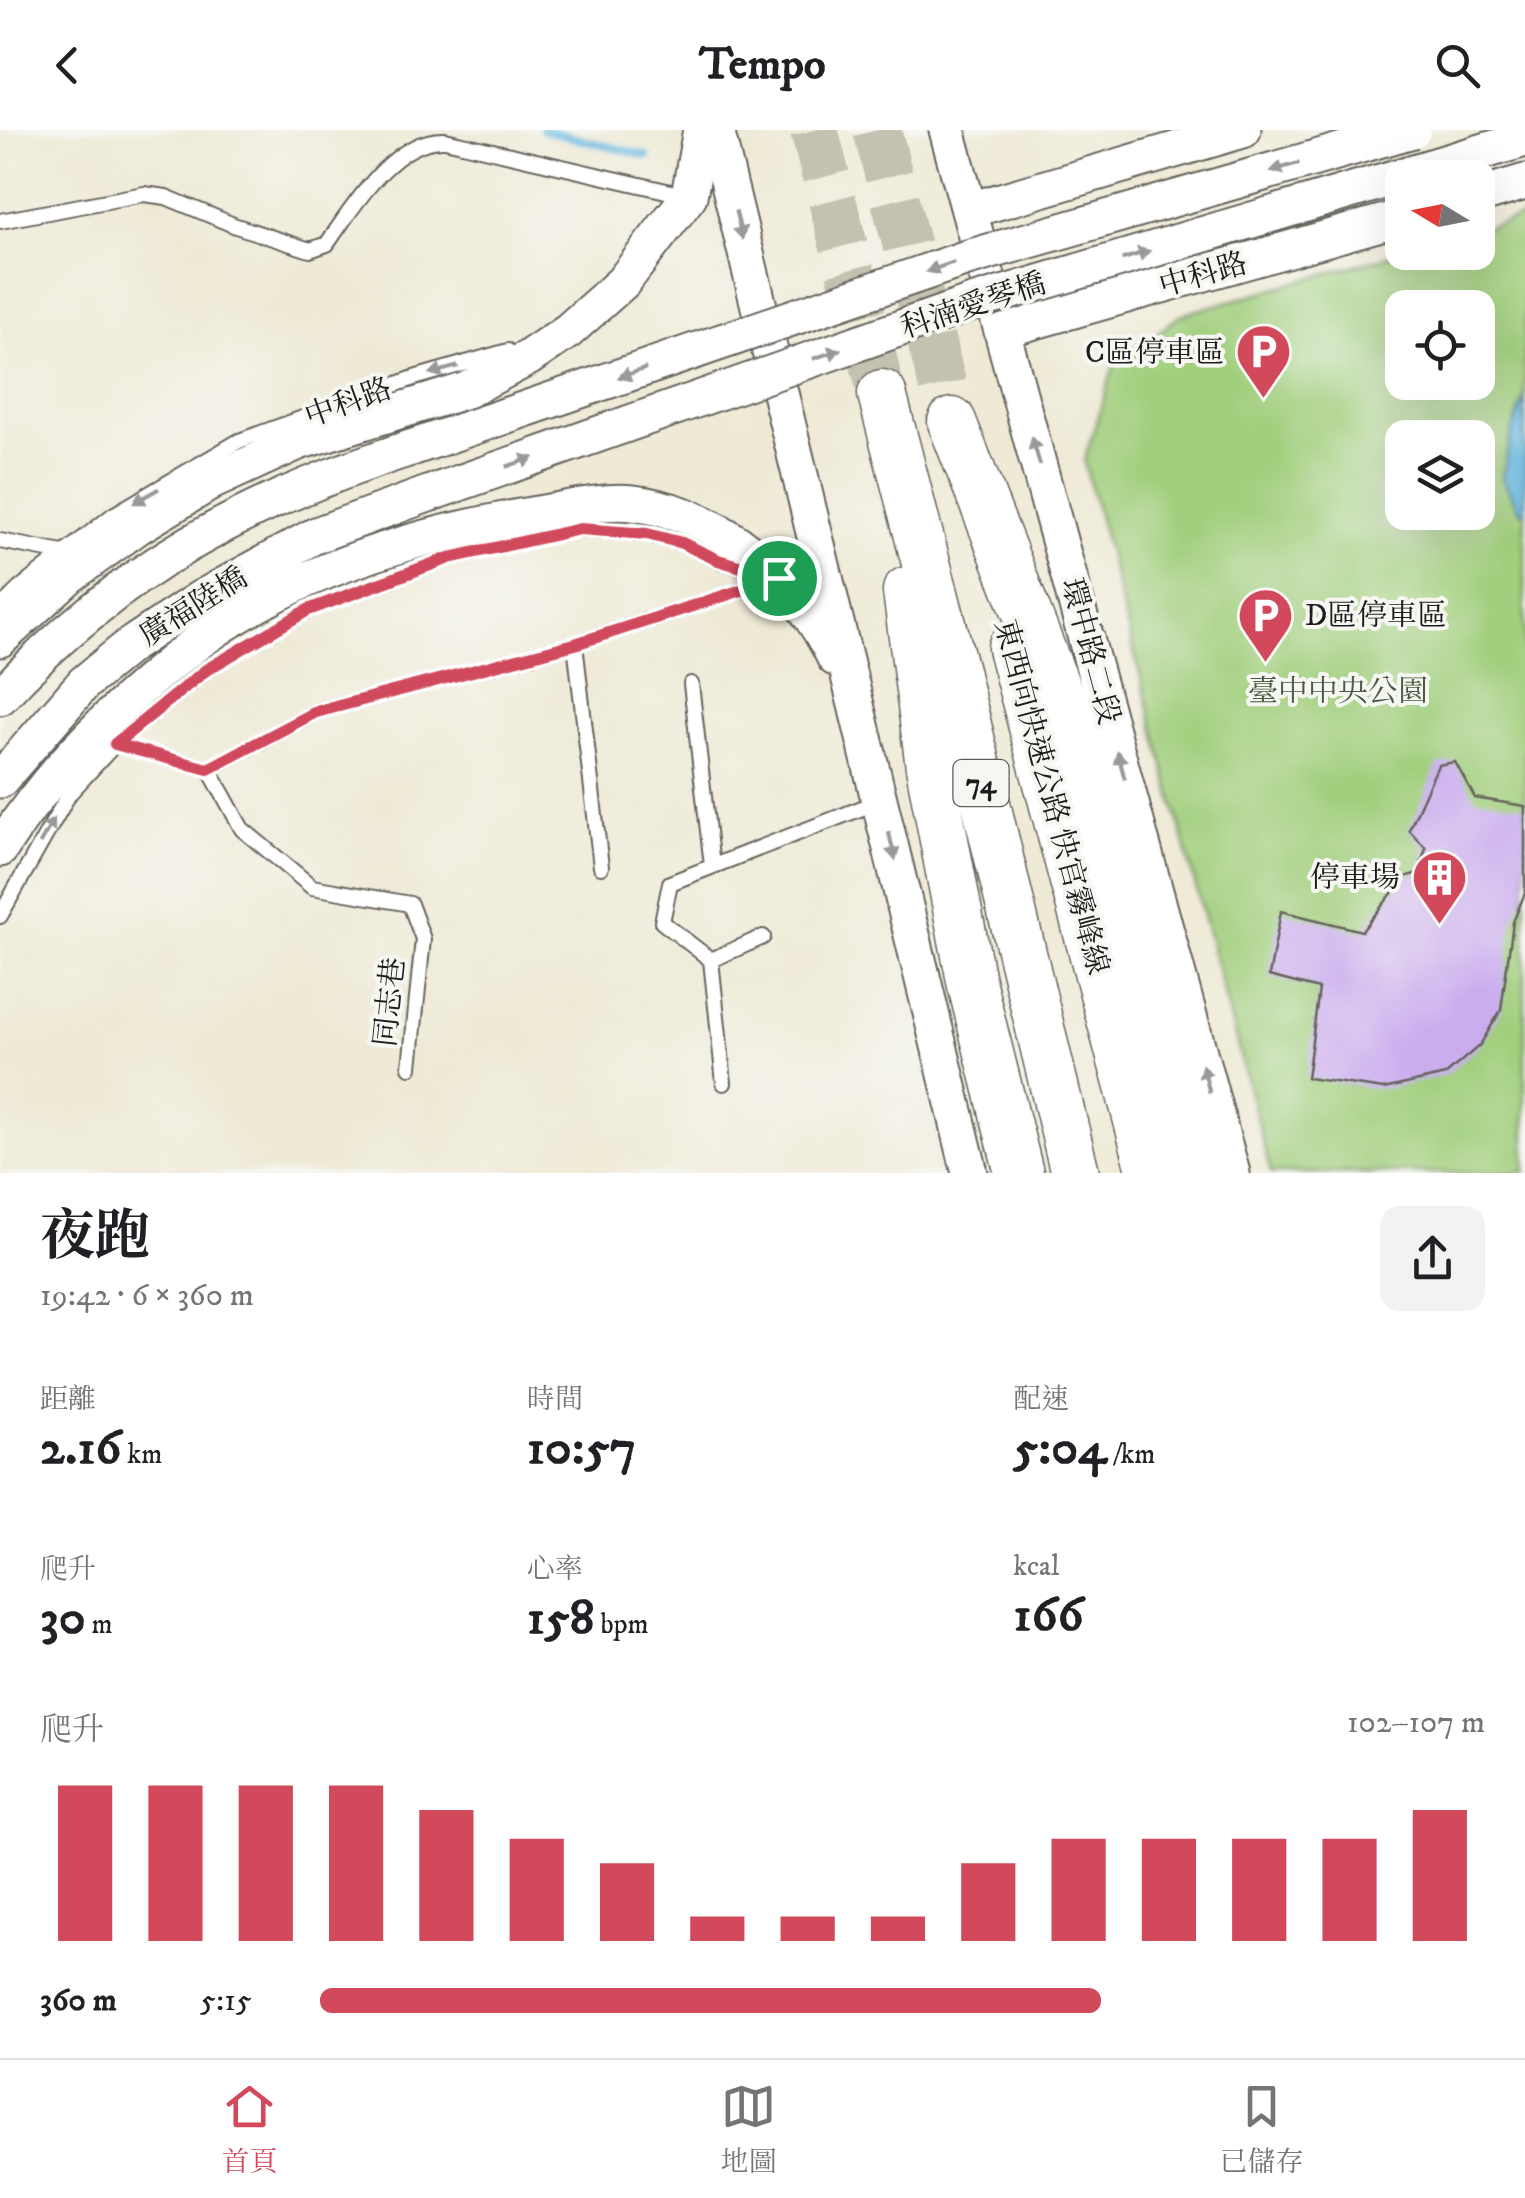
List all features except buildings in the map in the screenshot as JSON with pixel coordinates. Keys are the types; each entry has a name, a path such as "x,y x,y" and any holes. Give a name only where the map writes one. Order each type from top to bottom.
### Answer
{"highway":[{"name":"東西向快速公路 快官霧峰線","path":"1019,1173 971,980 930,767 882,394 952,663 1075,1173"},
{"name":"東西向快速公路 快官霧峰線","path":"1152,1173 952,422 1066,713 1198,1173"}],"street":[{"name":"中科路","path":"0,639 69,576 140,525 214,482 298,442 467,390 568,331 623,282 689,196 701,130"},
{"path":"716,130 970,1173"},
{"name":"環中路二段","path":"948,130 1232,1173"},
{"path":"970,210 1242,130"},
{"name":"科湳愛琴橋","path":"414,448 964,259 1413,130"},
{"name":"科湳愛琴橋","path":"428,494 972,304 1525,139"},
{"path":"1495,191 1525,182"},
{"name":"中科路","path":"1003,330 1385,222"},
{"name":"廣福陸橋","path":"0,698 86,614 170,553 297,488 414,448"},
{"name":"廣福陸橋","path":"0,780 84,683 129,646 186,608 316,535 428,494"},
{"name":"廣福陸橋","path":"0,850 40,793 84,742 188,650 302,581 391,548 506,519 580,506 635,504 692,519 721,532 751,551 779,578"},
{"path":"779,578 822,632 859,709"}],"lane":[{"path":"0,221 144,194 166,197 310,250 327,244 366,187 398,160 431,140 446,140 689,196"},
{"name":"中科路","path":"0,608 112,515 240,441 414,378 496,356 534,339 559,323 644,230 689,196"},
{"path":"0,916 69,794 115,744 206,670 308,610 449,558 580,529 647,534 779,578"},
{"path":"0,541 63,553"},
{"path":"115,744 208,769 316,712 575,644 779,578"},
{"path":"575,644 602,867"},
{"path":"691,684 712,866"},
{"name":"同志巷","path":"208,769 242,829 312,886 410,904 423,938 410,1067"},
{"path":"724,1083 710,960 662,922 670,883 881,800"},
{"path":"710,960 762,937"}],"green space":[{"name":"臺中中央公園","path":"1525,216 1525,1173 1271,1173 1084,461 1114,366 1181,315 1385,257 1385,270 1495,270 1495,225"}],"water":[{"path":"1525,396 1525,512 1520,511 1502,478"}],"waterway":[{"path":"543,130 647,156"}],"tunnel":[{"path":"814,130 882,394"},
{"path":"877,130 952,422"}],"place":[{"name":"C區停車區","path":"1264,401"},
{"name":"D區停車區","path":"1266,664"},
{"name":"停車場","path":"1439,926"}],"route":[{"path":"580,529 647,534 779,578 575,644 316,712 208,769 115,744 206,670 308,610 449,558 513,541 580,529"}]}
